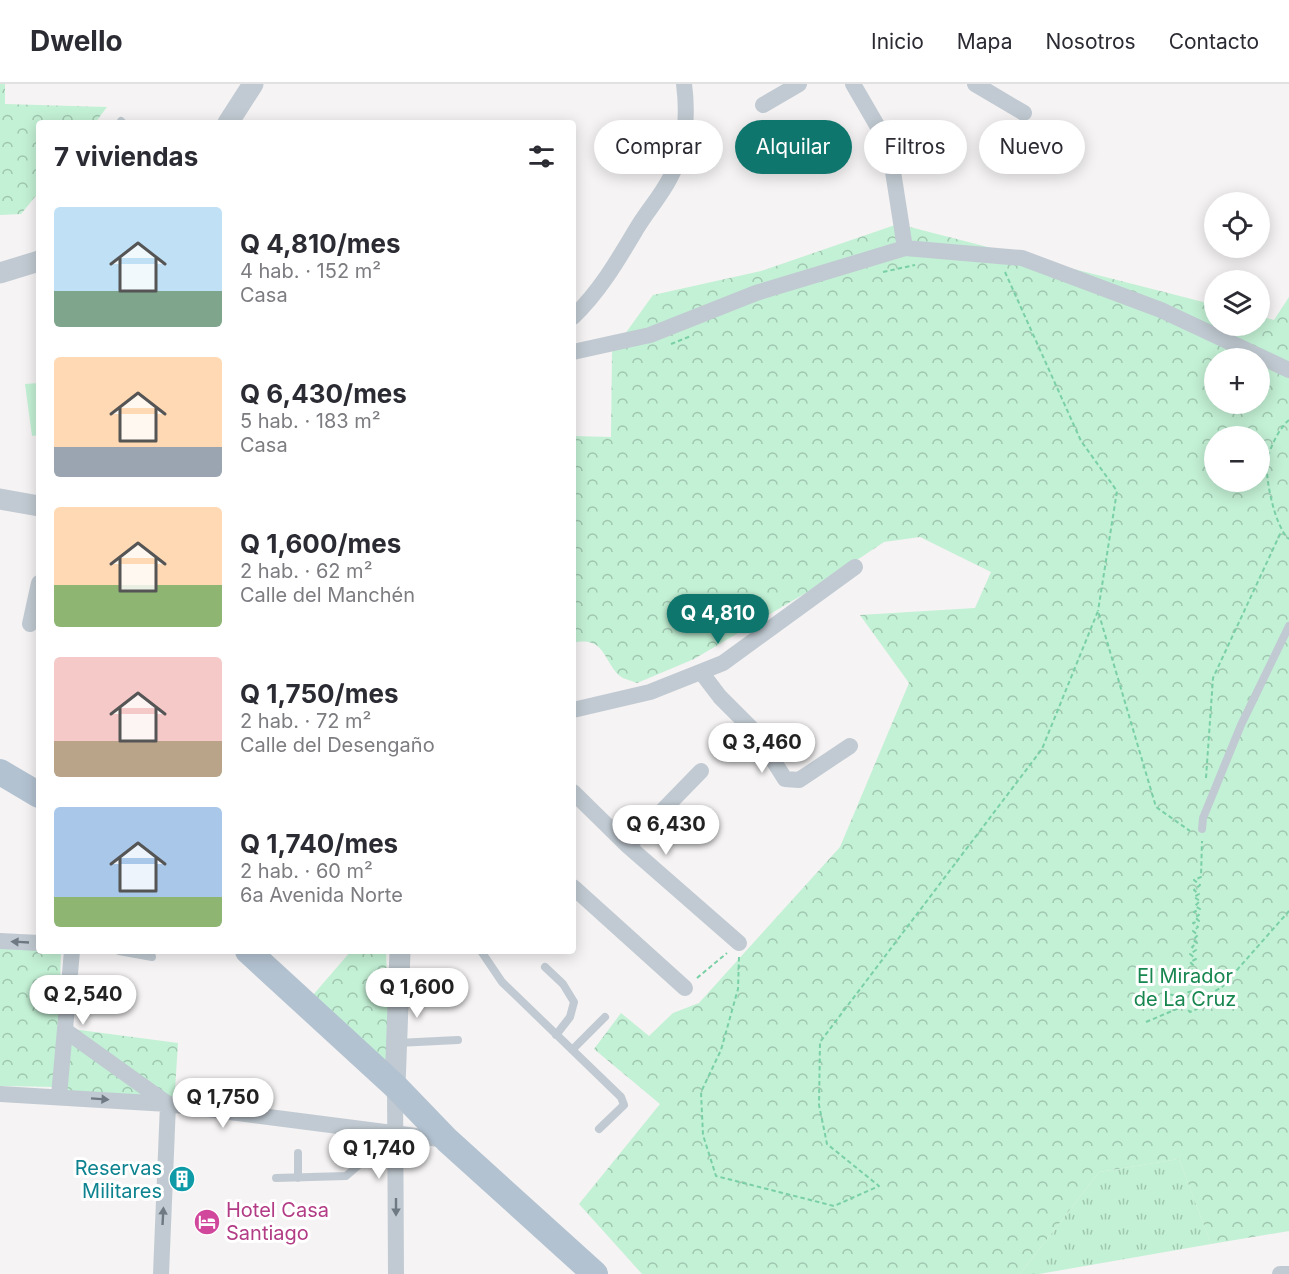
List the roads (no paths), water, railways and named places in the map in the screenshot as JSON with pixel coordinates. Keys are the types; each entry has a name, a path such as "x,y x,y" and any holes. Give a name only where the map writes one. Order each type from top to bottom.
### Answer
{"main road":[{"path":"0,772 36,793"},
{"path":"251,954 395,1086 447,1140 595,1274"}],"street":[{"path":"230,120 253,84"},
{"path":"576,314 589,302 610,274 671,177 681,148 686,118 684,84"},
{"path":"763,105 799,84"},
{"path":"853,84 889,146 905,248"},
{"path":"975,84 1024,112"},
{"path":"576,351 650,335 756,293 905,248 1022,258 1161,310 1289,370"},
{"path":"0,273 36,262"},
{"path":"0,499 36,505"},
{"path":"576,709 650,692 723,663 855,567"},
{"path":"30,624 36,597"},
{"path":"701,672 720,697 756,732 785,779 799,780 850,746"},
{"path":"628,846 701,771"},
{"path":"576,795 628,846 739,943"},
{"path":"576,889 685,988"},
{"path":"0,941 36,943"},
{"path":"59,1096 72,954"},
{"path":"396,1274 395,1086 400,954"},
{"path":"66,1031 168,1104"},
{"path":"0,1094 168,1104 447,1140"},
{"path":"160,1274 168,1104"},
{"path":"1280,1274 1289,1274"}],"lane":[{"path":"1202,830 1203,818 1241,725 1289,626"},
{"path":"136,954 152,957"},
{"path":"483,954 502,982 621,1097 624,1105 599,1129"},
{"path":"545,967 563,984 574,1002 570,1017 556,1035"},
{"path":"572,1050 605,1017"},
{"path":"397,1043 458,1040"},
{"path":"276,1178 346,1176 396,1134"},
{"path":"298,1153 298,1178"}],"place":[{"name":"Reservas Militares","path":"182,1179"},
{"name":"Hotel Casa Santiago","path":"207,1222"}],"park label":[{"name":"El Mirador de La Cruz","path":"1185,988"}]}
